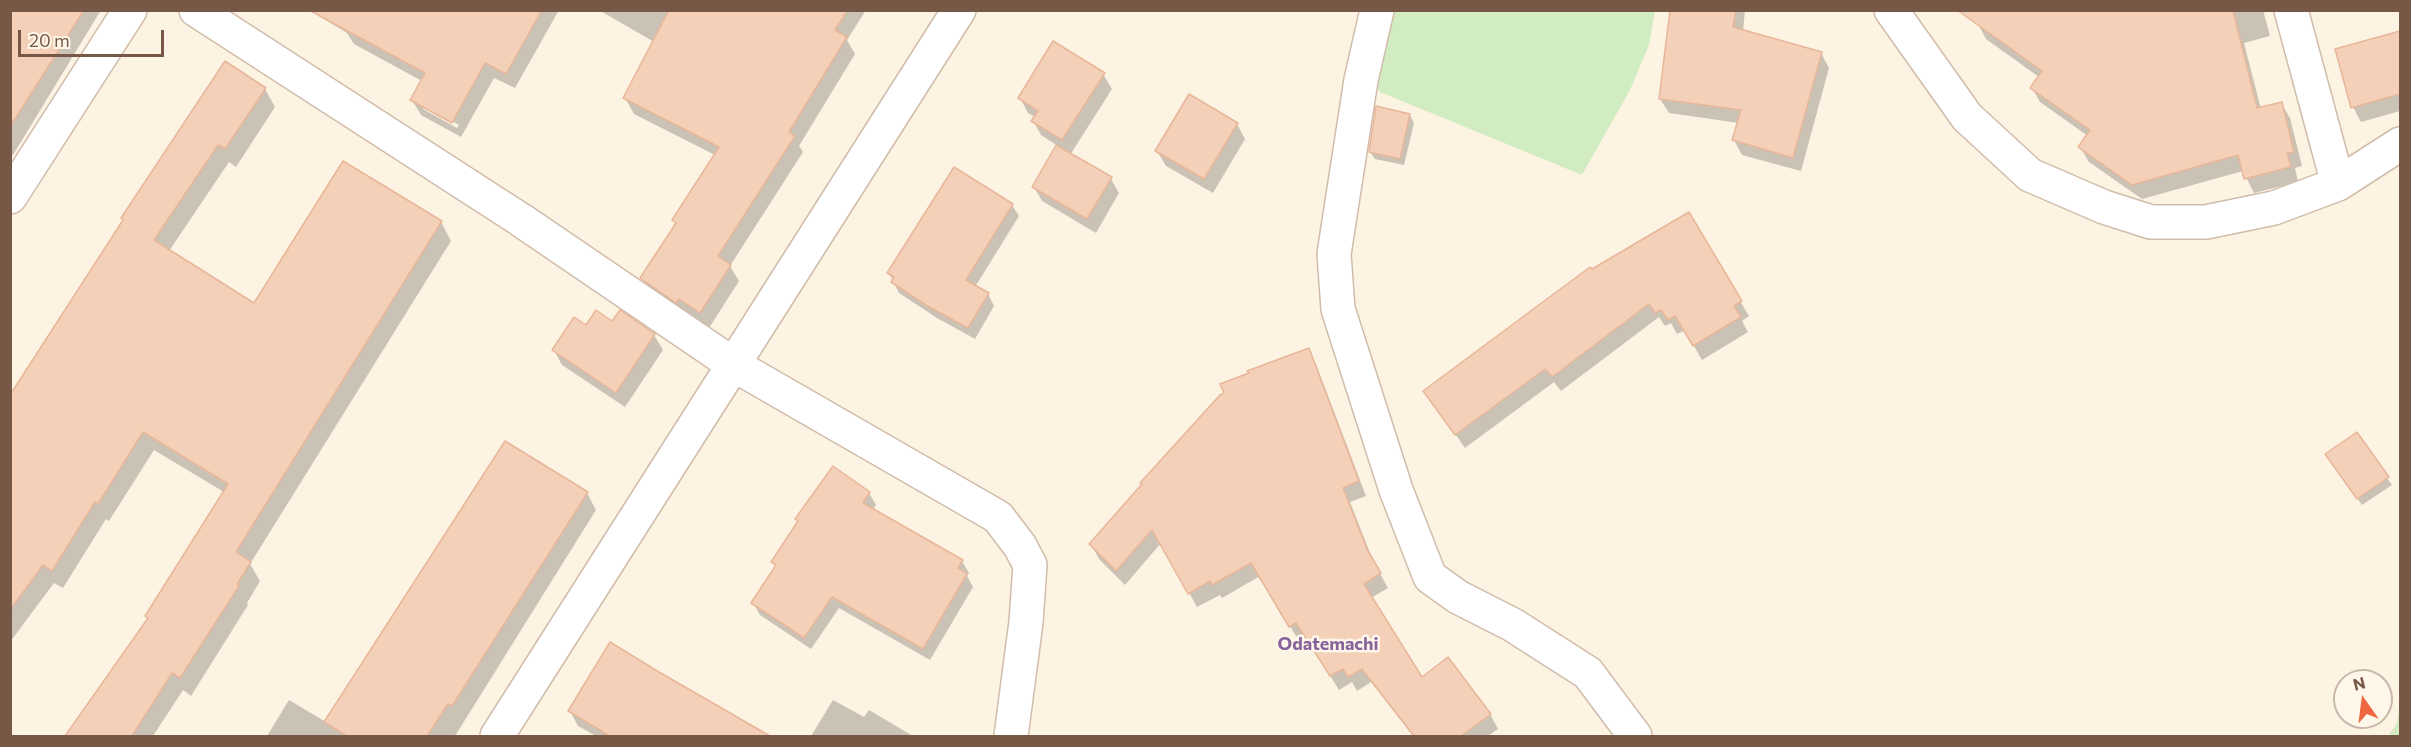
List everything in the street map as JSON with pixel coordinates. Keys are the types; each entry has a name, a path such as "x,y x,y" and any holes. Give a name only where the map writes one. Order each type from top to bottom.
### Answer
{"street":[{"path":"10,196 130,10"},
{"path":"195,10 502,207 735,365 998,517 1020,546 1030,565 1026,622 1011,736"},
{"path":"497,736 959,10"},
{"path":"1377,10 1361,80 1334,254 1338,309 1396,490 1430,577 1458,597 1513,625 1588,673 1635,736"},
{"path":"1891,10 1967,117 2030,175 2104,207 2151,222 2206,222 2274,208 2338,184 2400,144"},
{"path":"2291,10 2338,184"}],"green space":[{"path":"1388,11 1655,11 1649,45 1630,90 1582,175 1380,92 1371,77"},
{"path":"2400,708 2400,736 2388,736 2396,725"}],"building":[{"path":"10,10 84,10 10,127"},
{"path":"309,10 542,10 506,74 485,63 452,123 410,100 425,73"},
{"path":"669,10 848,10 835,30 847,37 789,132 795,136 718,256 731,265 700,313 679,299 676,303 640,278 676,223 672,220 719,147 623,98"},
{"path":"1670,10 1736,10 1733,27 1822,52 1793,158 1732,140 1741,110 1659,99"},
{"path":"1957,10 2233,10 2257,108 2282,102 2294,152 2287,153 2291,167 2244,179 2238,155 2132,185 2078,147 2090,130 2030,88 2042,71"},
{"path":"2400,31 2400,94 2351,108 2335,49"},
{"path":"1053,41 1105,73 1062,140 1031,121 1038,111 1018,98"},
{"path":"225,61 266,88 225,149 218,145 154,240 254,303 343,161 442,221 236,552 251,562 237,584 239,586 180,678 172,673 132,736 65,736 148,618 145,616 228,484 143,432 98,504 95,502 52,571 43,565 10,610 10,395 123,220 121,218"},
{"path":"1189,94 1238,123 1204,179 1155,151"},
{"path":"1376,106 1410,114 1400,159 1369,152"},
{"path":"1056,145 1112,177 1087,219 1032,187"},
{"path":"954,167 1013,204 966,280 989,293 968,328 929,307 891,282 894,277 887,273"},
{"path":"1689,212 1742,301 1734,306 1741,317 1693,346 1675,316 1668,320 1661,310 1655,313 1649,304 1552,377 1545,369 1455,435 1423,391 1590,267 1592,269"},
{"path":"596,310 612,321 620,310 655,334 616,393 552,350 574,317 586,325"},
{"path":"1309,348 1359,481 1343,488 1367,549 1381,573 1364,584 1422,677 1448,657 1491,714 1461,736 1414,736 1362,669 1348,677 1343,669 1330,676 1296,623 1289,627 1251,563 1212,585 1210,581 1188,594 1152,530 1116,571 1089,544 1142,484 1140,483 1224,393 1220,384 1249,373 1247,371"},
{"path":"2357,432 2389,477 2357,499 2325,454"},
{"path":"505,441 588,492 452,706 448,704 427,736 347,736 324,722"},
{"path":"833,466 870,492 863,503 963,560 958,568 967,574 923,649 832,597 804,638 751,603 776,565 771,562 798,521 795,519"},
{"path":"610,642 770,736 610,736 568,711"}],"district":[{"name":"Odatemachi","path":"1328,644"}]}
